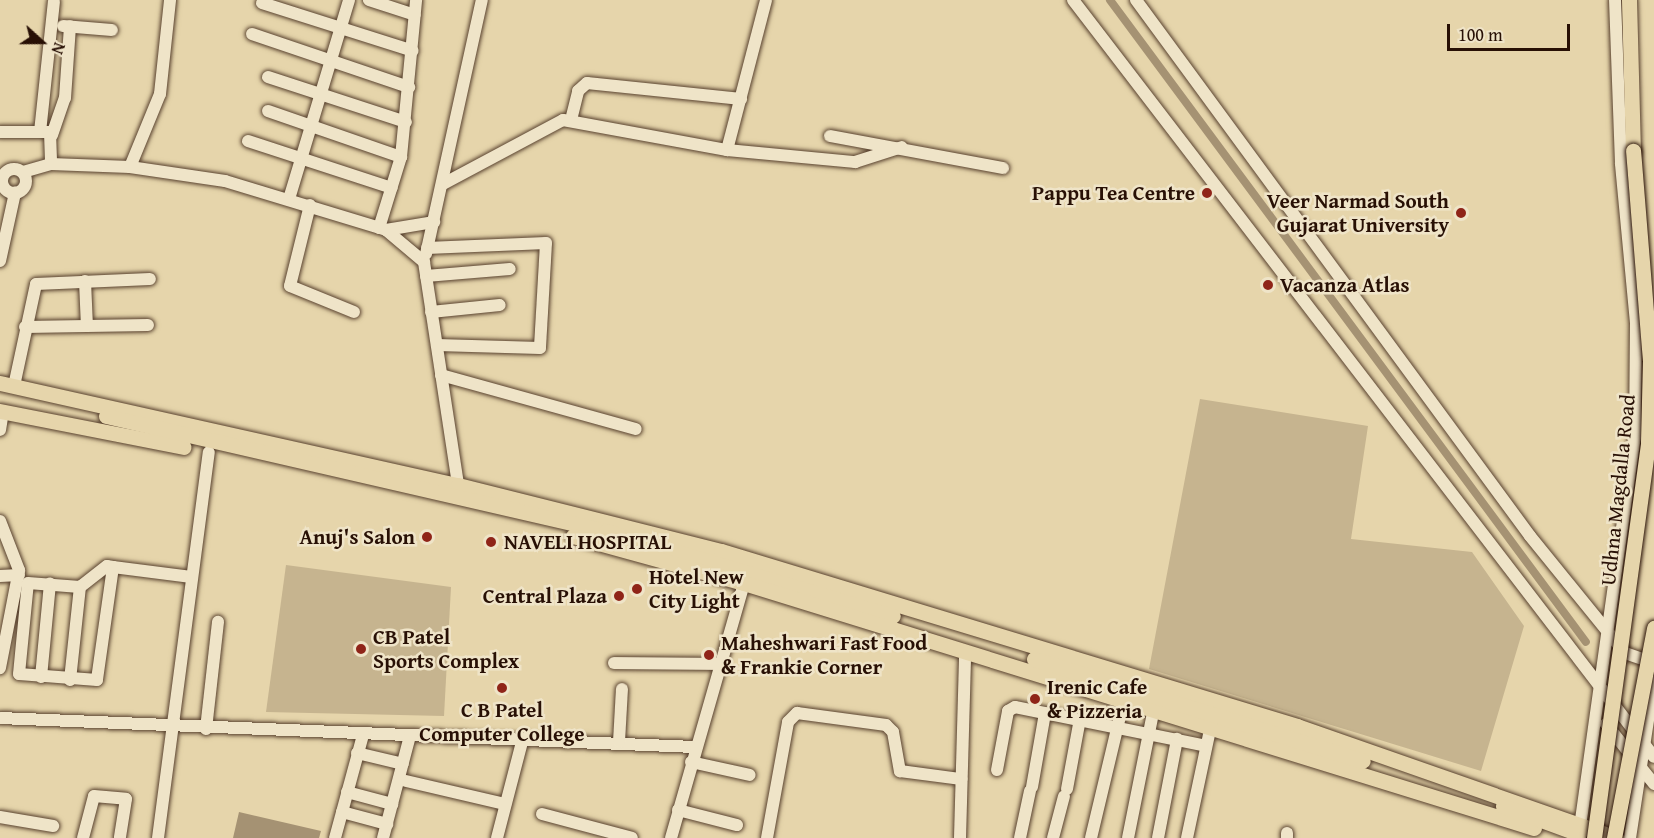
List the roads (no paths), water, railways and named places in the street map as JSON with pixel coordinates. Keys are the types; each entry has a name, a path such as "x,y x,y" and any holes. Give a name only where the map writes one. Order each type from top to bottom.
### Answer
{"main road":[{"name":"Udhna Magdalla Road","path":"1583,833 1648,442 1650,362 1633,151 1629,0"},
{"path":"7,385 458,485 1373,768 1510,817 1527,817 1583,833 1615,838 1654,628"},
{"path":"0,394 590,530 1298,726 1583,833"},
{"path":"1,409 135,426"},
{"path":"1,409 209,452 747,574 965,654 1562,838"}],"street":[{"path":"130,168 160,93 170,0"},
{"path":"289,199 349,0"},
{"path":"369,0 415,15"},
{"path":"382,229 401,158 413,51 416,0"},
{"path":"458,485 424,262 482,0"},
{"path":"727,150 766,0"},
{"path":"1073,0 1654,756"},
{"path":"1136,0 1530,536 1609,635 1637,658 1654,684 1643,742 1630,838"},
{"path":"1583,833 1635,438 1636,323 1621,163 1615,0"},
{"path":"51,164 46,133 54,2"},
{"path":"262,3 413,51"},
{"path":"52,25 112,30"},
{"path":"46,133 65,98 70,26"},
{"path":"252,34 409,87"},
{"path":"268,78 406,122"},
{"path":"571,120 578,91 587,83 741,99"},
{"path":"268,111 401,158"},
{"path":"443,184 548,124 571,120 727,150 862,162 902,147"},
{"path":"0,132 46,133"},
{"path":"830,136 902,147 1003,168"},
{"path":"248,141 392,188"},
{"path":"15,193 3,185 4,170 23,172 51,164 130,168 225,181 382,229 424,262"},
{"path":"0,261 15,193 26,183 23,172"},
{"path":"310,206 290,286 354,312"},
{"path":"382,229 434,222"},
{"path":"427,248 546,243 540,348 437,345"},
{"path":"426,276 510,269"},
{"path":"7,385 36,284 150,279"},
{"path":"85,281 87,326"},
{"path":"431,312 500,305"},
{"path":"25,327 148,325"},
{"path":"441,375 636,429"},
{"path":"0,430 1,409"},
{"path":"158,838 209,452"},
{"path":"0,521 19,575 0,668"},
{"path":"70,680 80,587 102,567 191,576"},
{"path":"80,587 50,583 26,585 17,669 41,677 70,680 99,677 113,567"},
{"path":"670,838 694,747 747,574"},
{"path":"0,576 19,575"},
{"path":"41,677 50,583"},
{"path":"206,729 218,622"},
{"path":"960,838 965,654"},
{"path":"1637,658 1654,663"},
{"path":"614,663 720,664"},
{"path":"619,741 622,689"},
{"path":"1091,838 1123,704"},
{"path":"997,770 1008,711 1045,713 1119,725 1206,746"},
{"path":"1128,838 1153,712"},
{"path":"767,838 788,722 797,713 886,725 893,732 900,771 961,779"},
{"path":"1020,838 1045,713"},
{"path":"1599,715 1654,784"},
{"path":"0,718 171,728 619,741 694,747"},
{"path":"1053,838 1066,792 1080,719"},
{"path":"1187,838 1210,730"},
{"path":"335,838 363,735"},
{"path":"383,838 410,736"},
{"path":"497,838 523,738"},
{"path":"1158,838 1177,739"},
{"path":"357,753 403,764"},
{"path":"691,762 750,775"},
{"path":"406,781 505,804"},
{"path":"347,792 392,804"},
{"path":"83,838 94,796 126,799 120,838"},
{"path":"678,810 737,825"},
{"path":"342,812 387,824"},
{"path":"542,814 632,838"},
{"path":"0,817 53,825"}],"waterway":[{"path":"1110,0 1586,642"}],"place":[{"name":"Pappu Tea Centre","path":"1207,193"},
{"name":"Veer Narmad South Gujarat University","path":"1461,213"},
{"name":"Vacanza Atlas","path":"1268,285"},
{"name":"Anuj's Salon","path":"427,537"},
{"name":"NAVELI HOSPITAL","path":"491,542"},
{"name":"Hotel New City Light","path":"637,589"},
{"name":"Central Plaza","path":"619,596"},
{"name":"CB Patel Sports Complex","path":"361,649"},
{"name":"Maheshwari Fast Food & Frankie Corner","path":"709,655"},
{"name":"C B Patel Computer College","path":"502,688"},
{"name":"Irenic Cafe & Pizzeria","path":"1035,699"}]}
